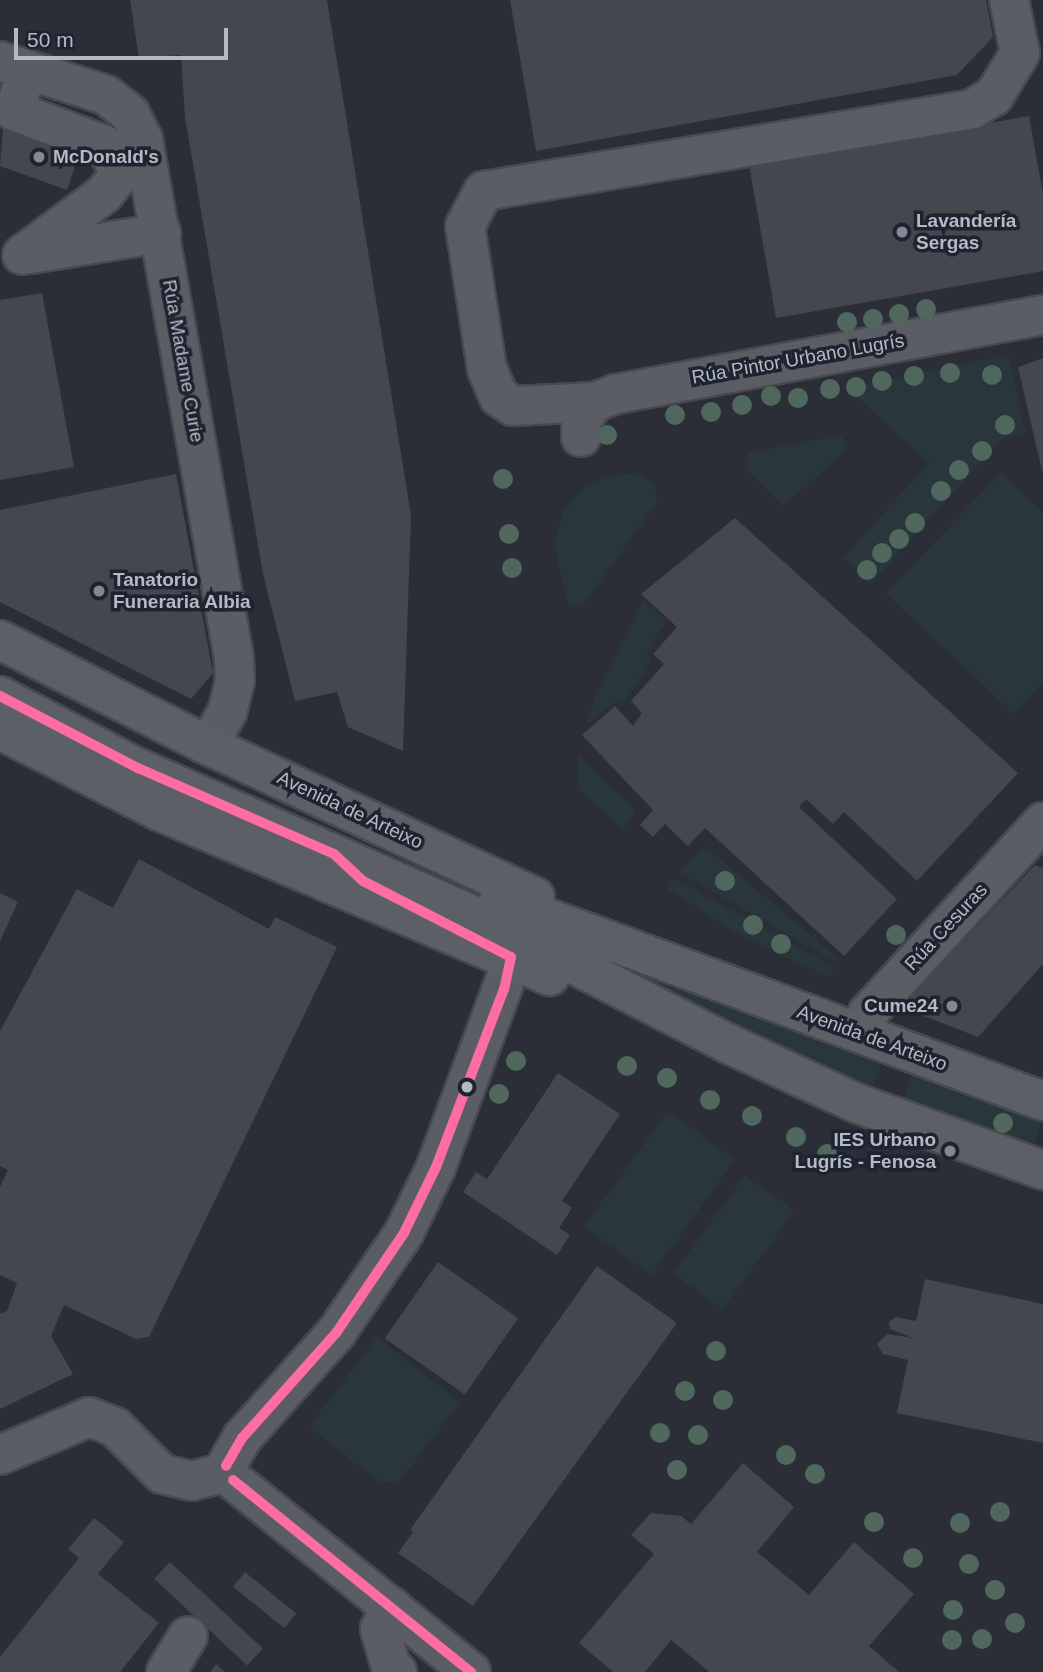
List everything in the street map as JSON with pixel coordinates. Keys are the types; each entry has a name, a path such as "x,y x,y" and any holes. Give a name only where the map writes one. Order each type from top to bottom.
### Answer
{"main road":[{"name":"Avenida de Arteixo","path":"0,640 203,743 702,976"},
{"name":"Avenida de Arteixo","path":"0,675 147,750 351,840 702,976 1043,1101"},
{"path":"0,696 138,768 540,946 729,1044 856,1103 1043,1170"},
{"path":"0,730 162,812 512,962 729,1044"}],"street":[{"name":"Rúa Pintor Urbano Lugrís","path":"1009,0 1020,53 994,96 972,109 484,191 465,226 487,369 499,397 513,406 594,401 650,386 1043,315"},
{"path":"11,257 104,194 118,168 104,145 14,111 14,66"},
{"name":"Rúa Madame Curie","path":"14,66 106,95 130,114 143,139 234,658 235,681 227,712 215,734 203,743"},
{"path":"11,257 161,233"},
{"path":"581,437 581,420 594,401"},
{"name":"Rúa Cesuras","path":"874,1038 867,1026 868,1013 1043,822"},
{"path":"224,1474 242,1438 336,1333 404,1233 436,1167 512,962 495,945 363,881 334,854"},
{"path":"0,1455 89,1416 115,1427 162,1474 192,1481 224,1474"},
{"path":"224,1474 471,1672"},
{"path":"392,1607 380,1629 390,1664 397,1672"},
{"path":"166,1672 188,1636"}],"shaded area":[{"path":"1009,355 1025,432 1004,437 871,583 843,558 929,463 847,388"},
{"path":"842,435 847,450 783,506 747,470 748,453"},
{"path":"1001,472 1043,512 1043,682 1014,714 886,594"},
{"path":"638,473 654,483 657,503 582,606 568,605 554,543 563,511 585,486 609,476"},
{"path":"644,599 667,623 651,642 654,646 647,656 652,661 624,703 619,699 586,725 596,694"},
{"path":"578,755 636,811 623,830 578,788"},
{"path":"705,846 840,960 838,963 679,872"},
{"path":"675,879 835,968 830,977 743,937 667,889"},
{"path":"658,973 883,1061 872,1088 768,1046 648,983"},
{"path":"911,1074 1043,1117 1035,1144 902,1101"},
{"path":"668,1111 735,1160 651,1275 584,1227"},
{"path":"745,1175 794,1211 723,1310 673,1274"},
{"path":"377,1337 460,1402 400,1481 381,1483 309,1427"}],"building":[{"path":"130,0 327,0 411,515 403,751 348,727 337,692 295,701 263,574 185,117 181,55 139,58"},
{"path":"510,0 986,0 993,37 957,75 536,151"},
{"name":"Lavandería Sergas","path":"1029,116 1043,194 1043,271 776,318 749,165"},
{"name":"McDonald's","path":"4,120 81,148 67,190 0,166"},
{"path":"42,293 74,467 0,480 0,300"},
{"path":"1043,358 1043,471 1042,471 1018,367"},
{"name":"Tanatorio Funeraria Albia","path":"176,474 213,673 191,699 0,602 0,510"},
{"path":"735,518 1018,773 917,881 844,812 833,824 806,799 799,807 897,899 844,956 705,828 688,846 665,824 653,837 640,825 653,810 582,735 615,706 633,726 642,713 631,701 664,664 653,654 677,627 641,594"},
{"path":"139,859 269,929 275,917 337,947 149,1337 136,1339 64,1305 51,1336 73,1374 0,1409 0,1314 7,1311 17,1283 0,1275 0,1187 8,1170 0,1166 0,1031 77,889 113,908"},
{"path":"1035,865 1043,868 1043,964 978,1037 901,1007"},
{"path":"0,893 18,902 0,941"},
{"path":"558,1073 620,1114 562,1201 572,1208 559,1228 570,1235 557,1255 463,1192 476,1172 487,1179"},
{"path":"438,1262 518,1318 465,1394 385,1338"},
{"path":"597,1266 677,1323 473,1606 398,1553 413,1532 410,1530"},
{"path":"925,1279 1043,1304 1043,1443 897,1413 908,1360 883,1354 877,1344 887,1334 913,1338 890,1329 889,1322 896,1317 916,1321"},
{"path":"743,1463 794,1507 757,1552 809,1595 854,1542 914,1594 869,1646 899,1672 709,1672 671,1640 645,1672 613,1672 579,1643 654,1554 631,1535 651,1513 681,1516 691,1524"},
{"path":"94,1518 124,1542 98,1574 159,1623 120,1672 0,1672 0,1657 79,1558 68,1549"},
{"path":"170,1562 263,1649 247,1665 154,1579"},
{"path":"245,1572 296,1614 284,1628 233,1587"},
{"path":"216,1664 225,1672 210,1672"}],"transit line":[{"path":"0,696 138,768 334,854 363,881 511,957 504,989 436,1167 404,1233 336,1333 242,1438 226,1466"},
{"path":"233,1480 471,1672"}],"place":[{"name":"McDonald's","path":"39,157"},
{"name":"Lavandería Sergas","path":"902,232"},
{"name":"Tanatorio Funeraria Albia","path":"99,591"},
{"name":"Cume24","path":"952,1006"},
{"name":"IES Urbano Lugrís - Fenosa","path":"950,1151"}]}
